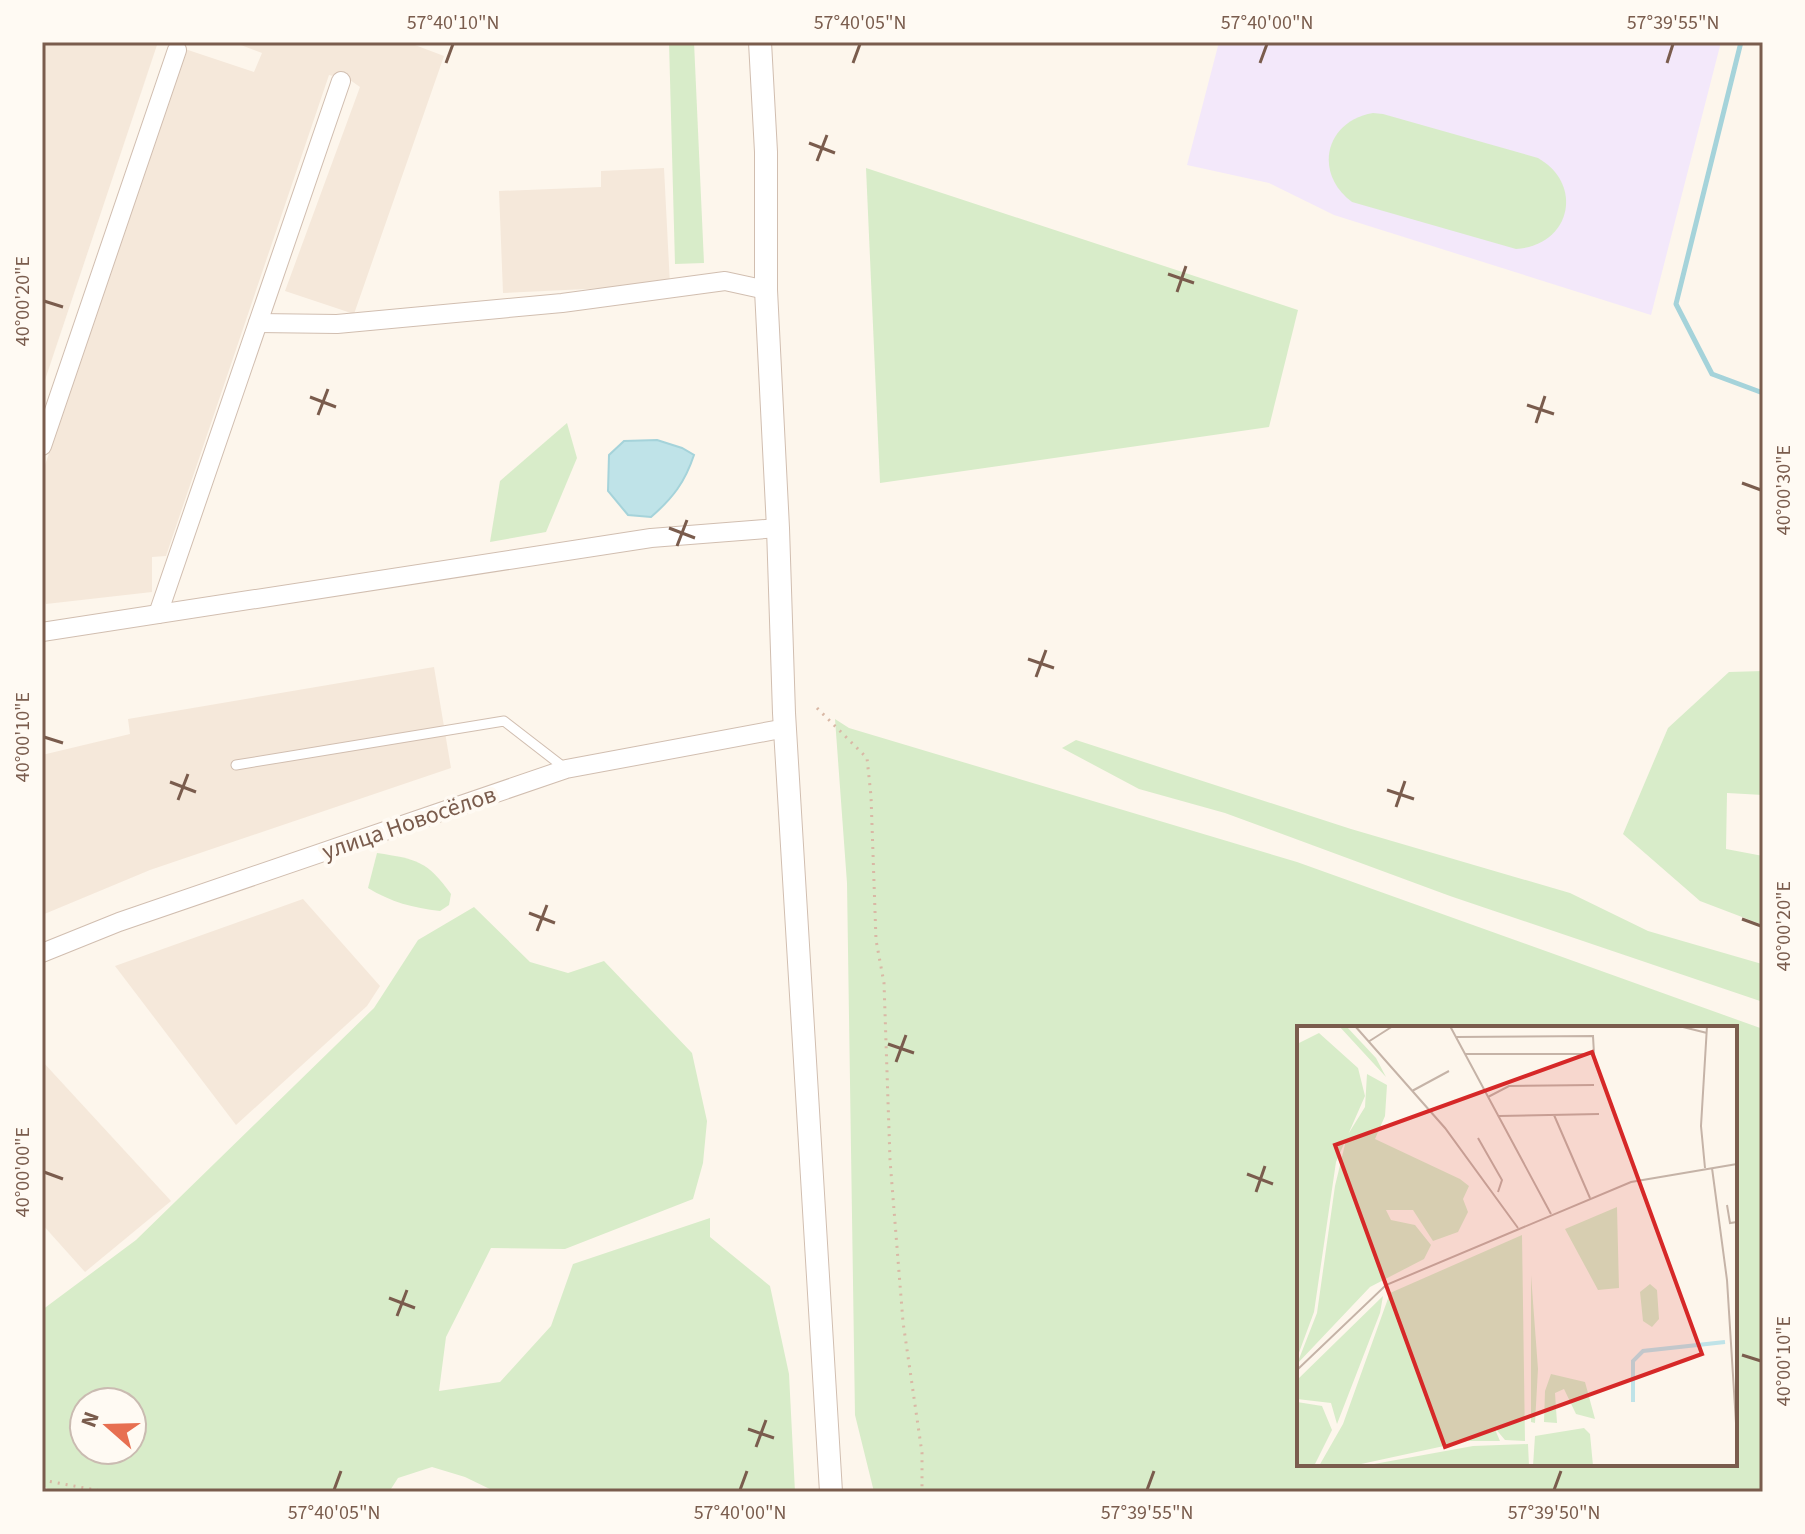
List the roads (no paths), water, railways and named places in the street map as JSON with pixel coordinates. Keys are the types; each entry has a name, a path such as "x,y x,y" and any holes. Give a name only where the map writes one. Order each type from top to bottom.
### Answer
{"street":[{"path":"760,42 766,152 766,290 786,728 831,1492"},
{"path":"42,446 177,50"},
{"path":"158,614 341,81"},
{"path":"258,323 337,324 562,303 725,281 766,290"},
{"path":"42,632 651,538 778,528"},
{"name":"улица Новосёлов","path":"42,953 134,917 566,769 786,728"}],"lane":[{"path":"236,765 504,721 566,769"}],"water":[{"path":"657,440 694,455 677,489 651,517 628,515 608,491 609,455 624,441"}],"waterway":[{"path":"1741,42 1676,304 1712,374 1763,393"}]}
